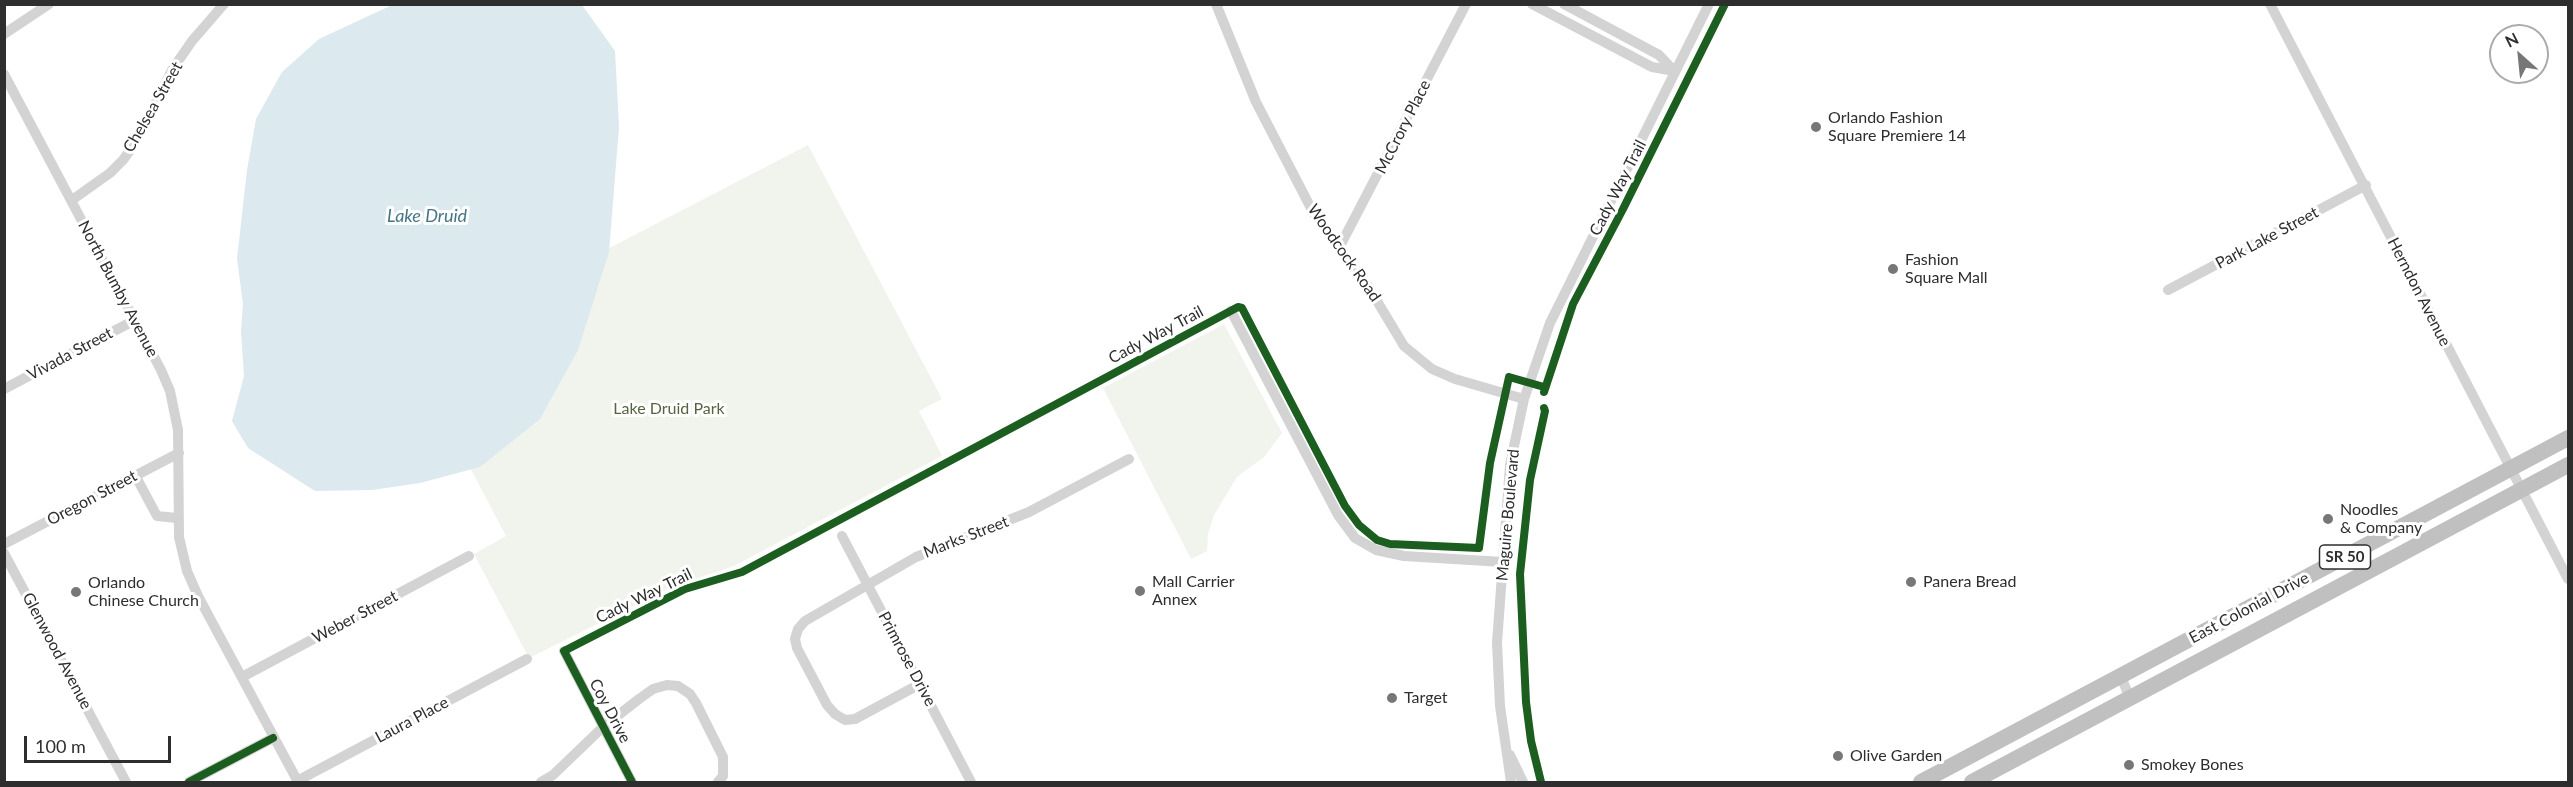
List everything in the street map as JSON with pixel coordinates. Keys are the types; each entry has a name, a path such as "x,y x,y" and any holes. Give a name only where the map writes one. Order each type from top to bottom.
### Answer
{"highway":[{"name":"East Colonial Drive","path":"1921,783 2568,438"},
{"name":"East Colonial Drive","path":"1972,783 2568,465"},
{"path":"1943,783 1958,774 1966,758"}],"street":[{"path":"4,34 49,4"},
{"name":"Chelsea Street","path":"72,200 110,173 123,160 136,142 172,70 192,41 224,4"},
{"name":"Woodcock Road","path":"1216,4 1256,102 1314,214 1368,286 1404,346 1412,355 1432,369 1455,379 1524,399"},
{"name":"McCrory Place","path":"1339,248 1466,4"},
{"path":"1532,4 1653,68 1674,71"},
{"path":"1564,4 1659,55 1674,71"},
{"name":"Maguire Boulevard","path":"1511,783 1500,706 1497,643 1510,465 1524,399 1550,323 1709,4"},
{"name":"Herndon Avenue","path":"2270,4 2366,185 2473,399 2568,579"},
{"name":"North Bumby Avenue","path":"4,74 135,320 170,391 178,430 177,518 187,571 198,597 297,782"},
{"name":"Park Lake Street","path":"2168,290 2366,185"},
{"path":"1231,311 1338,515 1355,538 1376,550 1404,556 1503,562"},
{"name":"Vivada Street","path":"4,389 135,320"},
{"name":"Oregon Street","path":"4,544 179,453"},
{"name":"Marks Street","path":"920,684 855,719 845,720 835,714 828,705 797,648 795,639 798,629 805,621 916,557 1029,512 1129,459"},
{"path":"135,476 157,516 177,518"},
{"name":"Primrose Drive","path":"842,536 969,782"},
{"name":"Glenwood Avenue","path":"4,553 126,783"},
{"name":"Weber Street","path":"242,677 469,556"},
{"name":"Coy Drive","path":"564,651 632,783"},
{"name":"Laura Place","path":"297,782 528,659"},
{"path":"2121,677 2130,698"},
{"path":"541,783 553,775 603,727 652,689 667,685 678,686 690,694 696,703 723,757 723,777 718,783"},
{"path":"189,783 273,738"},
{"name":"Maguire Boulevard","path":"1505,744 1523,783"}],"green space":[{"name":"Lake Druid Park","path":"808,145 942,399 919,411 942,456 734,566 674,586 529,658 474,554 506,536 409,352"},
{"path":"1224,324 1282,433 1264,457 1237,477 1214,515 1208,534 1207,551 1191,559 1103,388"}],"water":[{"name":"Lake Druid","path":"392,5 582,5 615,51 619,127 609,252 578,350 540,419 480,467 420,483 372,490 315,491 248,448 232,421 244,376 241,331 243,304 237,259 247,170 256,119 282,72 319,39"}],"cycle path":[{"name":"Cady Way Trail","path":"1544,392 1573,304 1725,4"},
{"name":"Cady Way Trail","path":"632,782 564,651 685,589 742,572 1238,307 1242,308 1345,506 1359,525 1377,540 1390,544 1479,548 1490,463 1509,377 1544,387"},
{"path":"1541,782 1531,741 1526,702 1520,574 1530,480 1544,408"},
{"path":"189,782 273,738"}],"place":[{"name":"Orlando Fashion Square Premiere 14","path":"1816,127"},
{"name":"Fashion Square Mall","path":"1893,269"},
{"name":"Noodles & Company","path":"2328,519"},
{"name":"Panera Bread","path":"1911,582"},
{"name":"Mall Carrier Annex","path":"1140,591"},
{"name":"Orlando Chinese Church","path":"76,592"},
{"name":"Target","path":"1392,698"},
{"name":"Olive Garden","path":"1838,756"},
{"name":"Smokey Bones","path":"2129,765"}]}
